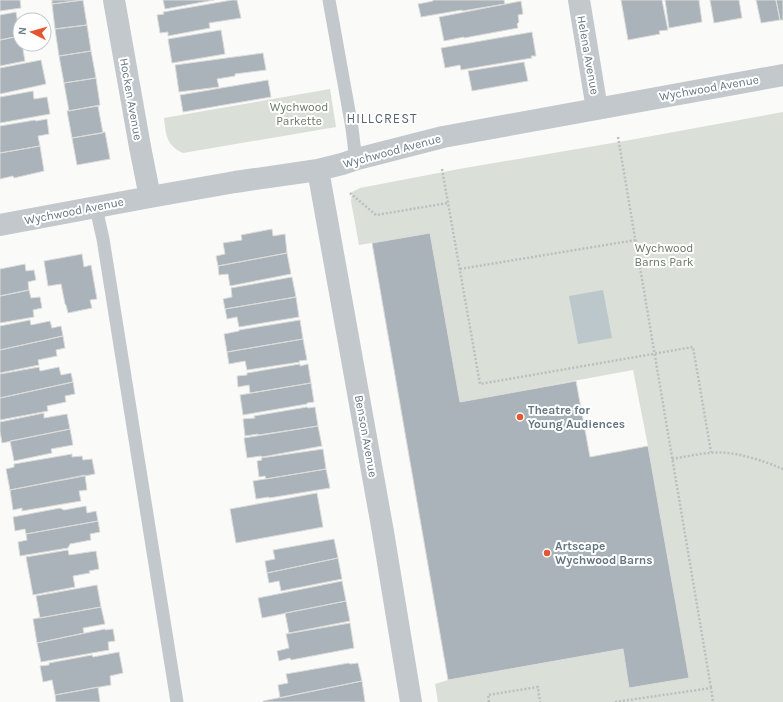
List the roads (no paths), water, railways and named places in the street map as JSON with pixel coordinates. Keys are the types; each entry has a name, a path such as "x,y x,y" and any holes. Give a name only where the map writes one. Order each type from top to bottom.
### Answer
{"street":[{"name":"Hocken Avenue","path":"114,0 150,197"},
{"name":"Helena Avenue","path":"578,0 597,109"},
{"name":"Wychwood Avenue","path":"0,225 235,182 318,170 443,138 783,75"},
{"name":"Benson Avenue","path":"318,170 383,532 411,702"}],"lane":[{"path":"329,0 357,159"},
{"path":"96,208 103,240 177,702"}],"place":[{"name":"Theatre for Young Audiences","path":"520,417"},
{"name":"Artscape Wychwood Barns","path":"547,553"}],"district":[{"name":"HILLCREST","path":"382,118"}],"park label":[{"name":"Wychwood Parkette","path":"299,114"},
{"name":"Wychwood Barns Park","path":"664,255"}]}
